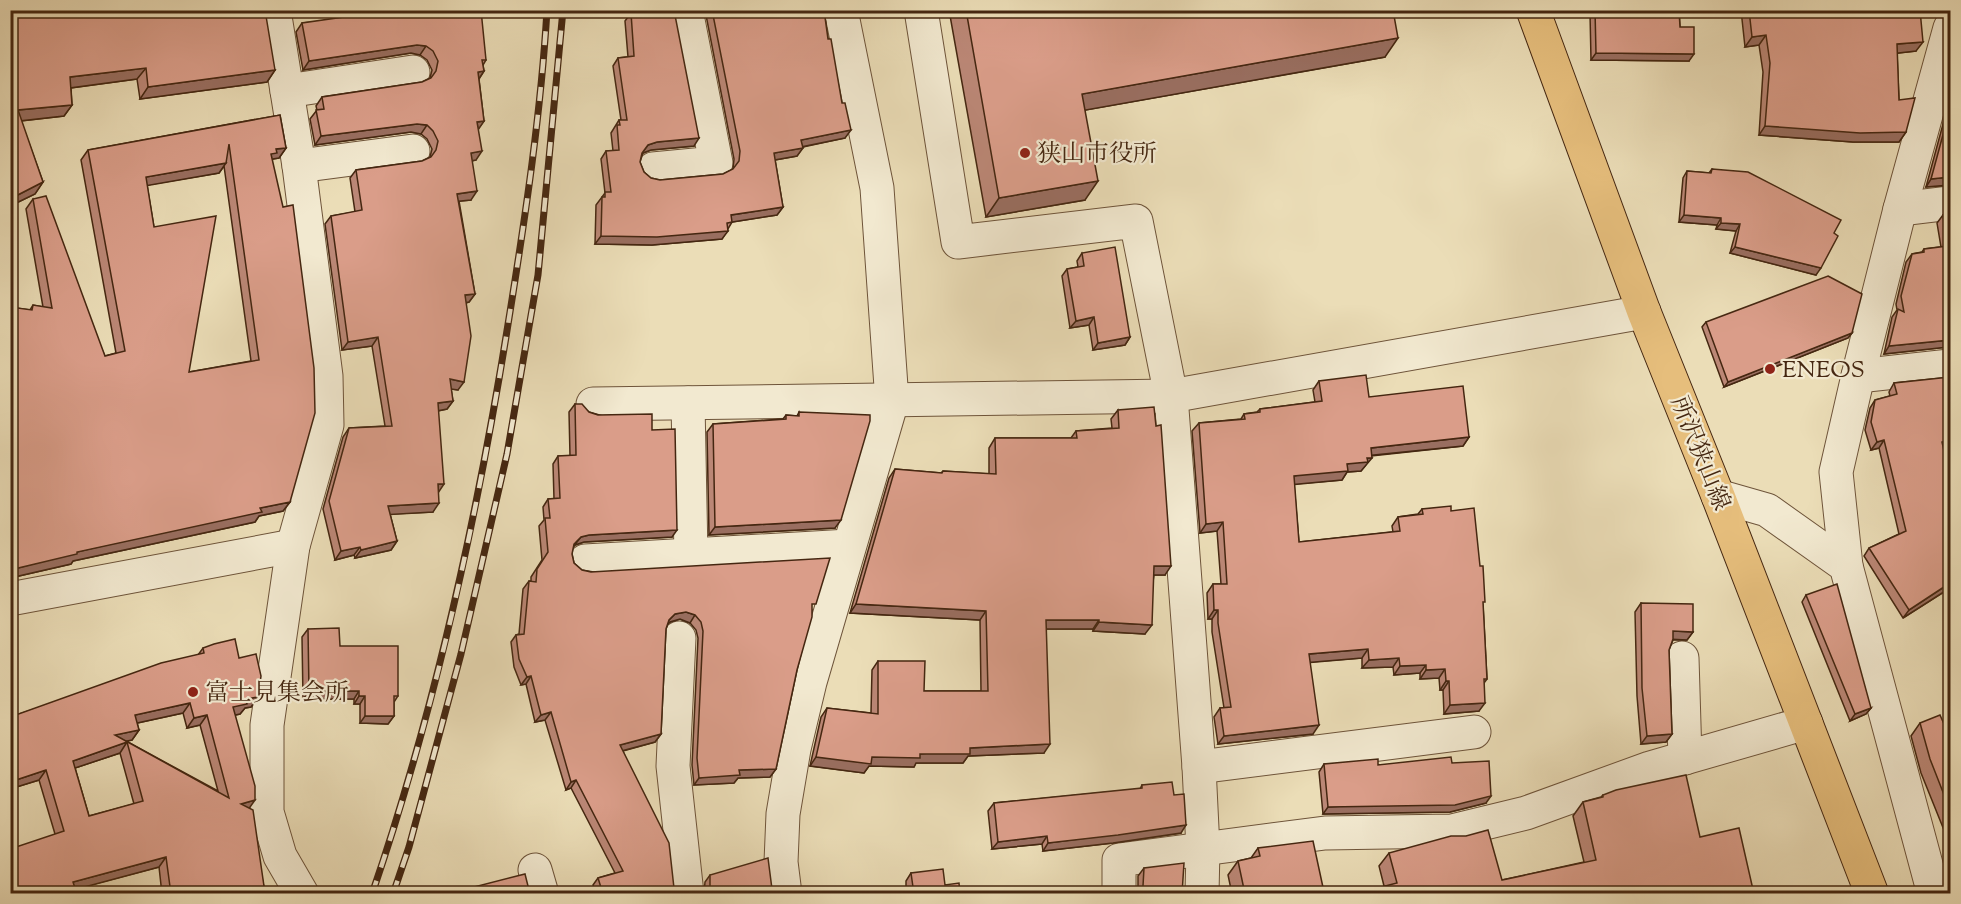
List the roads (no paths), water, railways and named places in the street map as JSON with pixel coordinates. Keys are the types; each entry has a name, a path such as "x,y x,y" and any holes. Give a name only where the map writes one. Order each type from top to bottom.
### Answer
{"main road":[{"name":"所沢狭山線","path":"1533,10 1644,312 1872,894"}],"street":[{"path":"274,10 299,166 326,376 327,424 292,546 267,725 267,812 280,856 302,894"},
{"path":"653,169 716,163 686,10"},
{"path":"785,894 781,862 783,814 794,749 810,682 892,401 877,188 841,10"},
{"path":"921,10 958,243 1136,221 1171,396 1199,767 1203,849 1202,894"},
{"path":"1934,894 1846,566 1836,472 1900,210 1950,28"},
{"path":"287,92 413,72"},
{"path":"299,166 413,151"},
{"path":"1900,210 1950,203"},
{"path":"593,404 1171,396 1644,312"},
{"path":"1858,376 1950,366"},
{"path":"688,403 691,555"},
{"path":"1718,496 1767,510 1846,566"},
{"path":"10,598 292,546"},
{"path":"585,561 849,546"},
{"path":"679,638 673,766 687,894"},
{"path":"1682,658 1685,758"},
{"path":"1119,894 1119,860 1325,833 1452,831 1526,813 1650,768 1806,723"},
{"path":"1199,767 1474,732"}],"railway":[{"path":"372,894 417,751 470,533 498,386 527,199 537,124 547,10"},
{"path":"393,894 409,847 461,654 507,454 538,275 563,10"}],"place":[{"name":"狭山市役所","path":"1025,153"},
{"name":"ENEOS","path":"1770,369"},
{"name":"富士見集会所","path":"193,692"}]}
